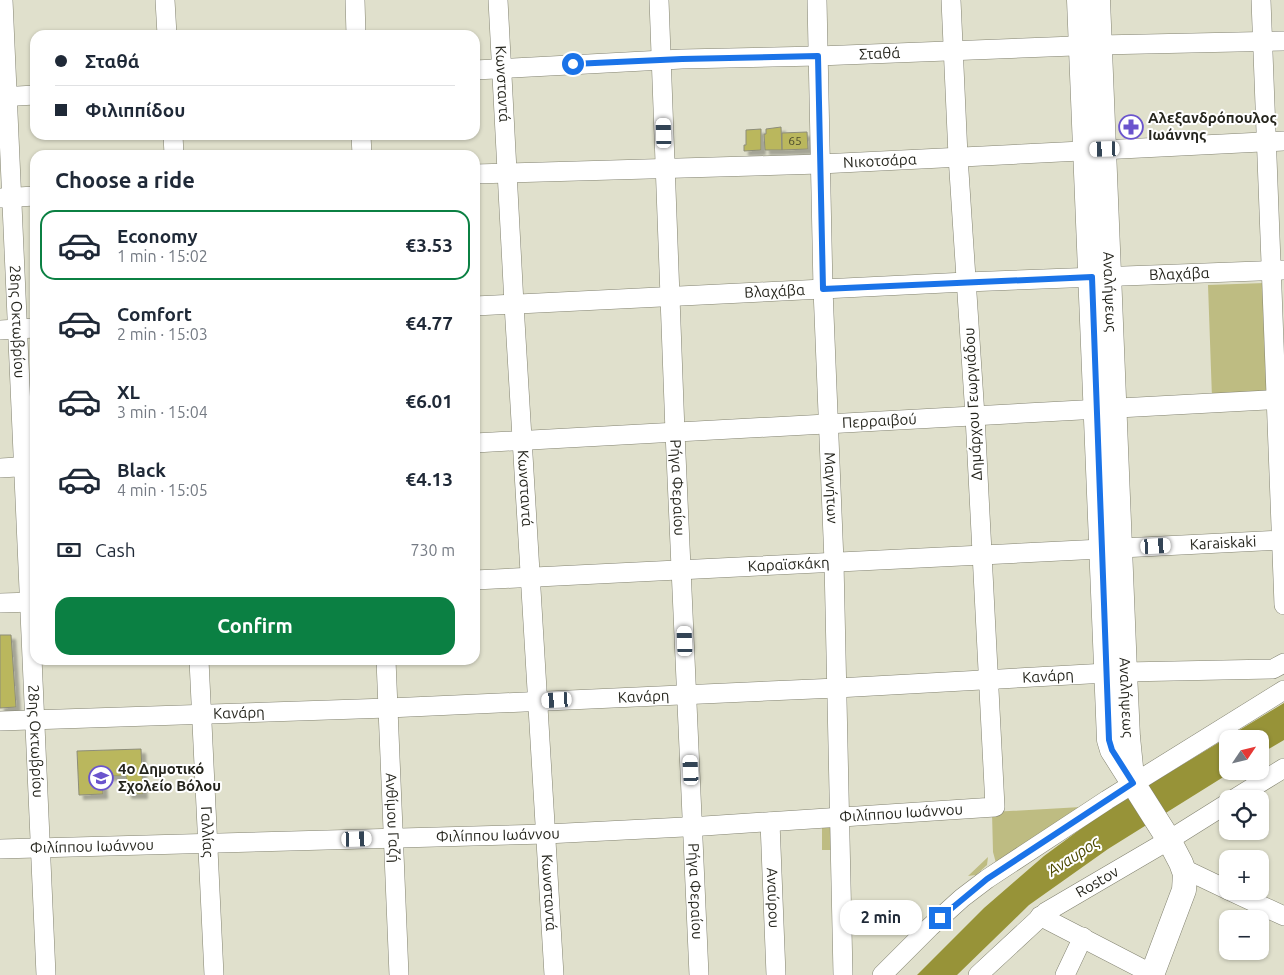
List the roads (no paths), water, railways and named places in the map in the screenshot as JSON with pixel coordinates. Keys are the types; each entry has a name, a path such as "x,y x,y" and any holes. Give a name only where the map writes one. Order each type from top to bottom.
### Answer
{"main road":[{"name":"Αναλήψεως","path":"1079,0 1091,46"},
{"name":"Αναλήψεως","path":"1098,0 1091,46 1116,673 1128,737 1134,785"},
{"path":"1134,785 1168,838 1184,869 1184,890 1153,975"}],"street":[{"name":"28ης Οκτωβρίου","path":"3,0 6,197 29,466 30,511"},
{"path":"165,0 167,30"},
{"path":"355,0 356,30"},
{"name":"Κωνσταντά","path":"498,0 506,173 554,975"},
{"name":"Ρήγα Φεραίου","path":"659,0 675,432 700,975"},
{"name":"Μαγνήτων","path":"817,0 823,289 834,562 843,975"},
{"name":"Δημάρχου Γεωργιάδου","path":"951,0 958,156 995,807"},
{"path":"1262,0 1262,42 1275,142 1284,605"},
{"name":"Σταθά","path":"480,70 662,60 1284,41"},
{"path":"4,97 30,95"},
{"name":"Νικοτσάρα","path":"480,174 820,164 1275,142"},
{"path":"6,197 30,196"},
{"name":"Βλαχάβα","path":"480,306 966,282 1278,270"},
{"name":"Περραιβού","path":"480,442 1280,400"},
{"path":"0,468 29,466"},
{"name":"Karaiskaki","path":"1111,548 1282,540"},
{"name":"Καραϊσκάκη","path":"480,580 1111,548"},
{"path":"0,603 30,602"},
{"name":"Κανάρη","path":"0,721 388,708 837,688 1116,673 1273,669 1284,663"},
{"name":"28ης Οκτωβρίου","path":"34,665 46,975"},
{"name":"Γαλλίας","path":"199,665 214,975"},
{"name":"Ανθίμου Γαζή","path":"386,665 399,975"},
{"path":"882,975 930,927 975,888 1284,690"},
{"path":"1249,790 1284,768"},
{"name":"Φιλίππου Ιωάννου","path":"0,849 546,834 995,807"},
{"name":"Rostov","path":"978,975 1040,916 1219,808"},
{"name":"Αναύρου","path":"770,822 776,975"},
{"path":"1184,869 1219,886"},
{"path":"1249,900 1284,916"},
{"path":"1040,916 1153,975"},
{"path":"1065,975 1083,937"}],"water":[{"path":"1284,703 1284,740 1269,749 1269,730 1239,730"},
{"name":"Άναυρος","path":"1219,742 1219,780 1108,849 1029,905 957,975 917,975 984,908 1044,856 1101,814"}],"place":[{"name":"Αλεξανδρόπουλος Ιωάννης","path":"1131,127"},
{"name":"4ο Δημοτικό Σχολείο Βόλου","path":"101,778"}]}
